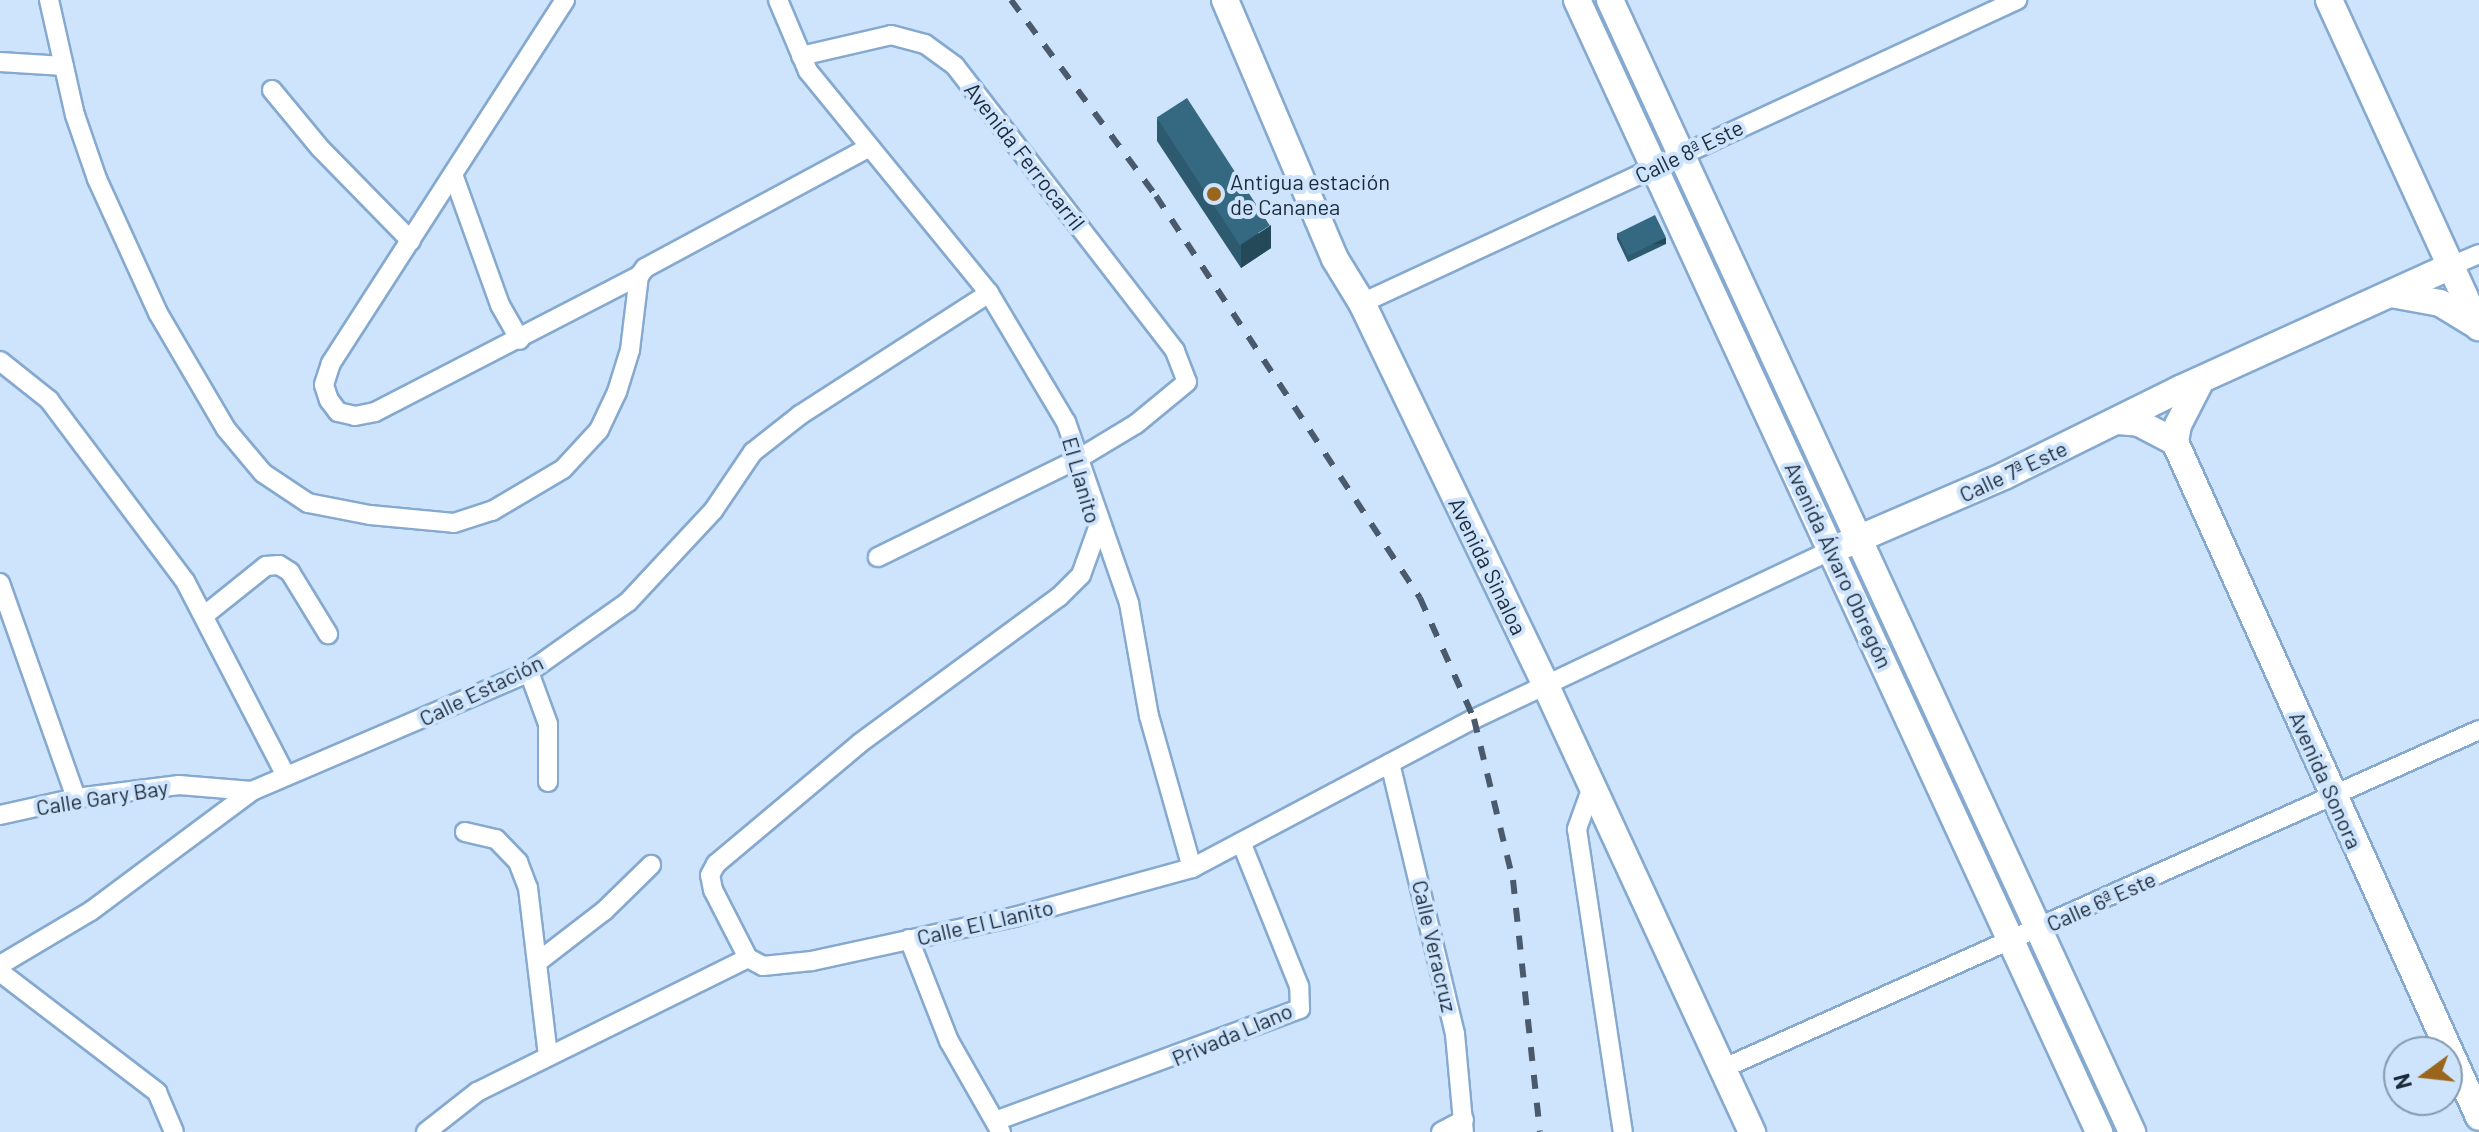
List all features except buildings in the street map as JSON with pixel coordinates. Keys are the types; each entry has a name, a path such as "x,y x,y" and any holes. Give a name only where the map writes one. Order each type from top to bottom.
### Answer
{"street":[{"path":"565,0 454,177 331,363 324,385 338,412 355,416 375,412 520,340 639,276 657,261 868,148"},
{"name":"El Llanito","path":"748,958 713,890 710,875 716,864 801,788 1059,597 1081,575 1099,525 1066,422 989,293 868,148 801,56 778,0"},
{"name":"Avenida Sinaloa","path":"1225,0 1335,259 1362,303 1545,684 1752,1132"},
{"name":"Avenida Álvaro Obregón","path":"1577,0 1653,170 1833,549 2099,1132"},
{"name":"Avenida Álvaro Obregón","path":"1610,0 1679,156 1859,538 2132,1132"},
{"name":"Calle 8ª Este","path":"1362,303 2017,0"},
{"path":"2329,0 2479,326"},
{"path":"54,3 64,66 97,179 158,313 226,429 263,473 308,503 442,524 492,511 563,469 605,417 630,350 639,276"},
{"name":"Avenida Ferrocarril","path":"801,56 891,35 925,44 955,66 1175,351 1187,382 1136,424 1078,459"},
{"path":"0,62 64,66"},
{"path":"272,90 320,148 411,241"},
{"path":"454,177 500,305 520,340"},
{"name":"Calle 7ª Este","path":"1545,684 2479,254"},
{"name":"Calle Estación","path":"0,965 91,911 252,791 285,774 529,672 628,602 713,511 753,452 800,415 989,293"},
{"path":"2391,294 2440,303 2479,326"},
{"path":"0,361 60,413 206,614 285,774"},
{"path":"2118,421 2139,423 2175,442 2178,425 2199,384"},
{"path":"1771,418 1798,407"},
{"name":"Avenida Sonora","path":"2175,442 2479,1117"},
{"path":"878,557 1078,459"},
{"path":"1099,525 1129,603 1149,716 1192,868"},
{"path":"206,614 266,566 279,565 290,572 328,634"},
{"path":"0,583 76,798"},
{"path":"529,672 548,724 548,782"},
{"name":"Calle El Llanito","path":"748,958 763,966 782,966 1087,899 1192,868 1545,684"},
{"name":"Calle 6ª Este","path":"1722,1069 2335,799 2479,730"},
{"name":"Calle Veracruz","path":"1390,763 1455,1034 1464,1126"},
{"path":"1946,798 1971,784"},
{"name":"Calle Gary Bay","path":"0,815 76,798 179,785 252,791"},
{"path":"1592,787 1577,829 1623,1132"},
{"path":"465,832 496,839 518,862 528,888 548,1056"},
{"name":"Privada Llano","path":"1000,1126 1300,1009 1299,986 1241,842"},
{"path":"539,961 604,911 651,865"},
{"path":"909,939 949,1041 1000,1126"},
{"path":"426,1132 477,1092 748,958"},
{"path":"0,972 157,1092 174,1132"},
{"path":"1441,1132 1464,1126"}],"railway":[{"path":"1011,0 1156,196 1420,598 1474,719 1513,880 1540,1132"}],"place":[{"name":"Antigua estación de Cananea","path":"1214,194"}]}
